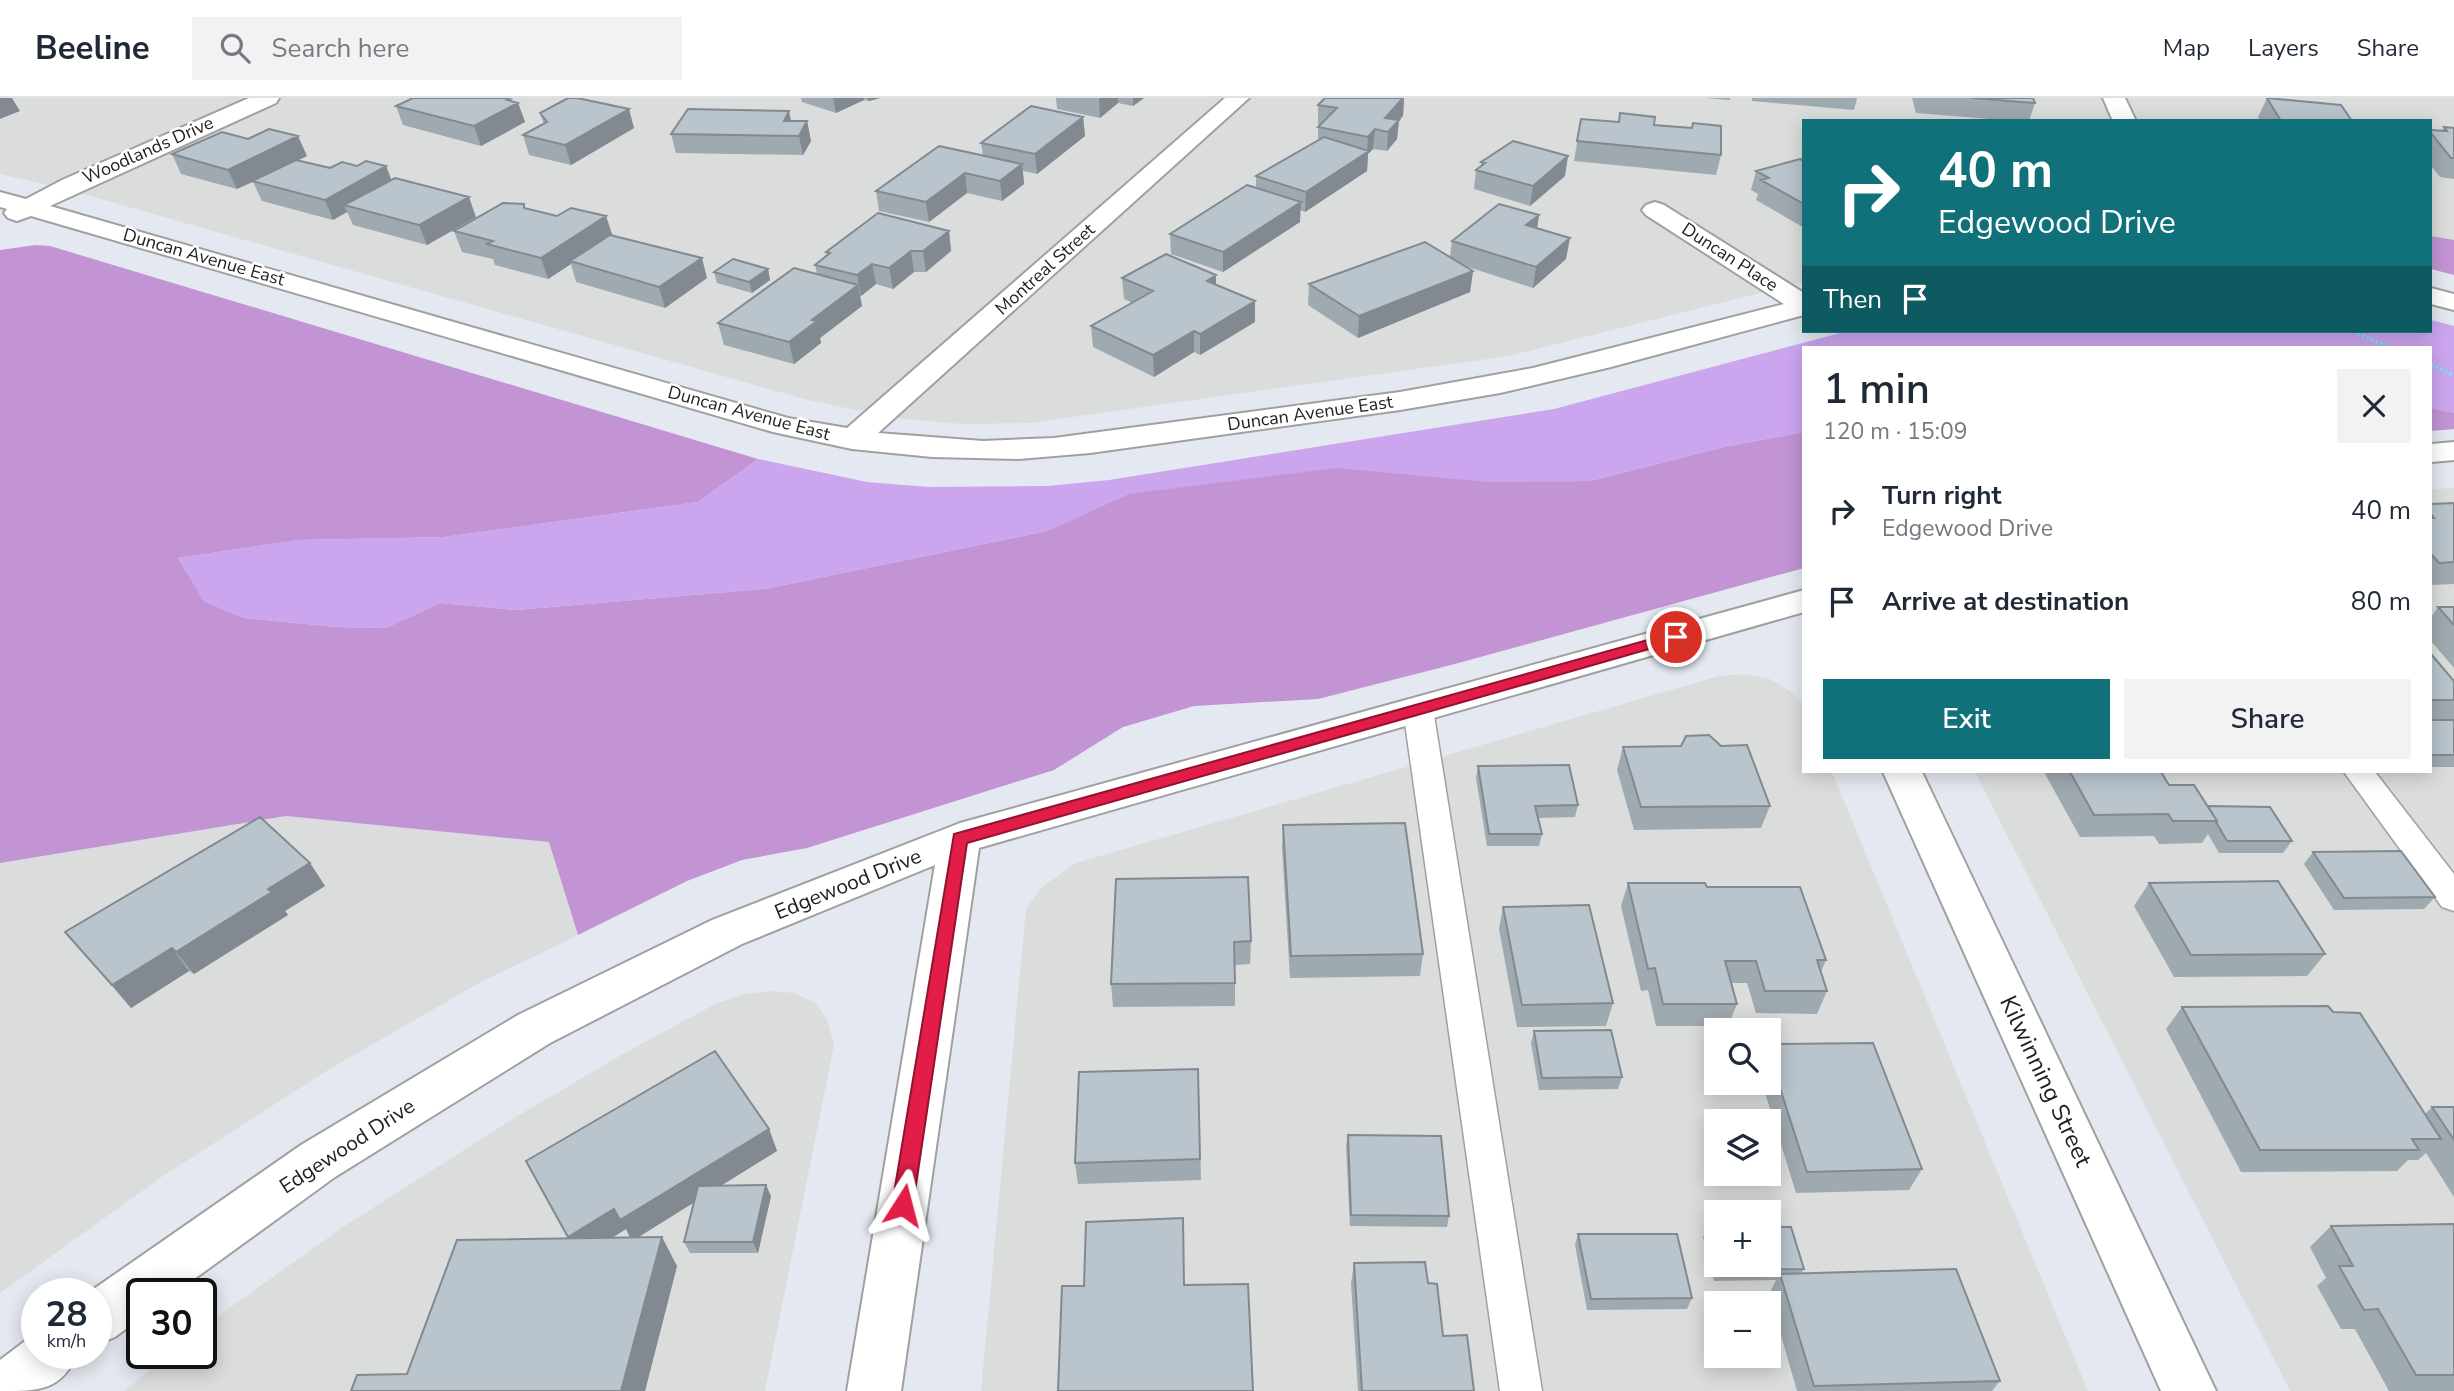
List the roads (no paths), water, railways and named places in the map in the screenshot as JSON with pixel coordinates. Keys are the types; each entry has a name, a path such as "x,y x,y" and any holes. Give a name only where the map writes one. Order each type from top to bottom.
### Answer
{"street":[{"name":"Woodlands Drive","path":"0,222 71,185 268,98"},
{"name":"Montreal Street","path":"852,440 1238,98"},
{"path":"2114,98 2124,119"},
{"name":"Duncan Avenue East","path":"0,200 30,206 784,426 852,440 925,448 984,450 1048,447 1143,437 1455,392 1532,377 1802,307"},
{"name":"Duncan Place","path":"1655,209 1802,305"},
{"path":"2432,296 2454,303"},
{"path":"2432,453 2454,451"},
{"name":"Edgewood Drive","path":"112,1308 318,1161 534,1029 727,932 960,838 1802,602"},
{"name":"Kilwinning Street","path":"1902,773 2189,1391"},
{"path":"874,1391 960,838"},
{"path":"4,1391 31,1369"}],"lane":[{"path":"1418,709 1521,1391"},
{"path":"2360,773 2454,898"}]}
